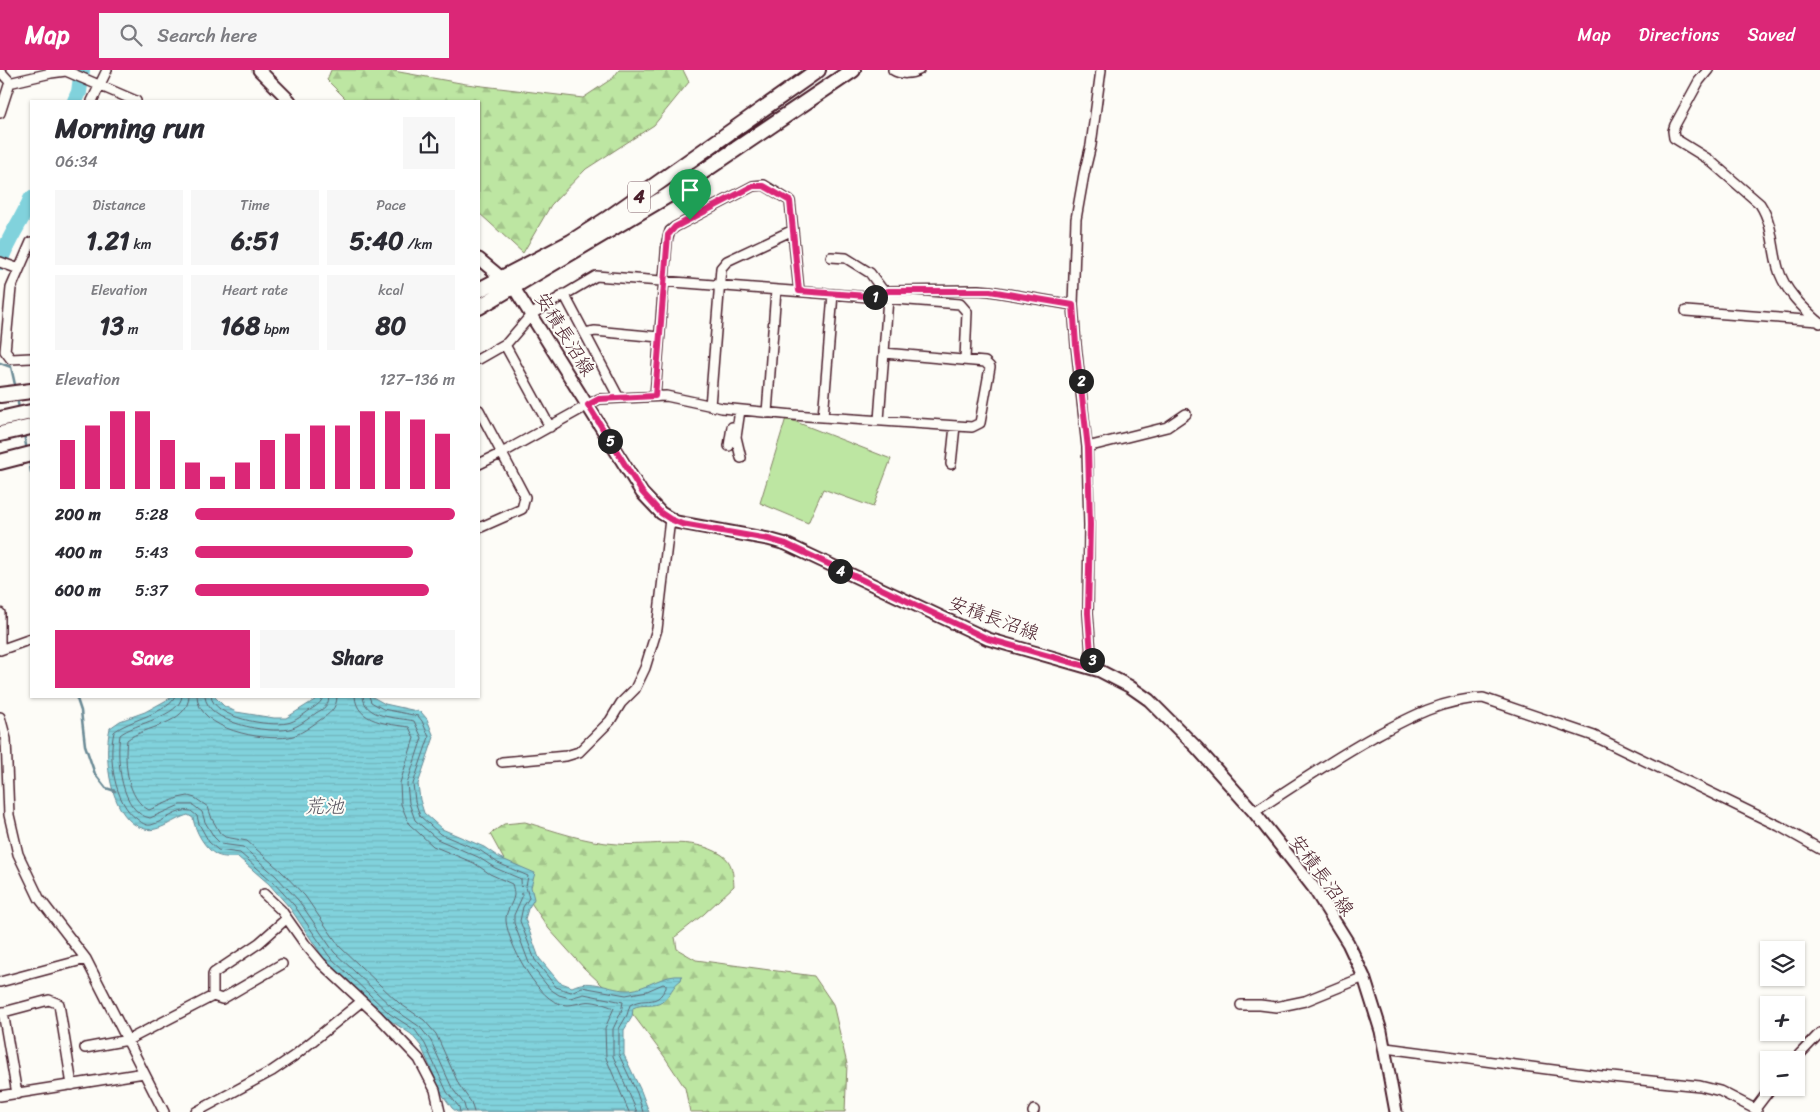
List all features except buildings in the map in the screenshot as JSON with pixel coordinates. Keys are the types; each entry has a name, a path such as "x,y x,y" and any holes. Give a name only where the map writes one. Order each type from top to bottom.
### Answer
{"highway":[{"path":"769,105 784,85 804,70"},
{"name":"4","path":"480,289 571,242 607,219 818,70"},
{"name":"4","path":"480,306 668,196 853,70"},
{"path":"0,395 30,391"},
{"path":"0,419 30,412"},
{"path":"0,434 30,427"},
{"path":"0,462 30,454"}],"main road":[{"path":"259,70 289,100"},
{"name":"安積長沼線","path":"480,260 514,288 642,492 661,513 670,519 690,526 761,537 786,544 988,639 1092,668 1114,678 1149,700 1197,748 1254,812 1313,887 1348,943 1364,977 1386,1048 1396,1112"}],"street":[{"path":"92,100 107,70"},
{"path":"893,70 898,73 919,70"},
{"path":"1092,668 1088,613 1090,525 1088,448 1073,305 1076,219 1091,145 1101,70"},
{"path":"1708,70 1698,80 1675,125 1673,131 1674,138 1708,159 1760,204 1766,213 1770,226 1778,269 1782,279 1796,300 1819,322"},
{"path":"0,71 10,82"},
{"path":"10,82 66,72 134,100"},
{"path":"0,113 10,82"},
{"path":"655,396 667,241 670,231 675,227 753,186 764,186 790,201 799,291"},
{"path":"710,406 720,268 724,263 793,230"},
{"path":"30,244 11,288 5,353 11,359 30,358"},
{"path":"831,257 846,258 870,273 877,280 884,296 884,353 879,420"},
{"path":"0,262 19,269"},
{"path":"480,358 505,344 532,314 596,276 833,294 884,296 960,304 968,312 965,360"},
{"path":"767,413 776,290"},
{"path":"884,296 990,291 1073,305"},
{"path":"564,294 619,398"},
{"path":"823,417 833,294"},
{"path":"1686,311 1819,322"},
{"path":"585,333 595,331 659,337"},
{"path":"505,344 550,427"},
{"path":"480,464 599,399 666,396 710,406 767,413 972,427 980,423 990,367 985,362 884,353"},
{"path":"729,446 737,410"},
{"path":"737,410 736,437 741,458"},
{"path":"480,412 525,498 522,509 480,528"},
{"path":"1088,448 1167,427 1186,414"},
{"path":"951,464 955,426"},
{"path":"502,762 566,756 579,752 610,721 621,703 635,689 645,668 657,629 670,519"},
{"path":"0,613 0,645"},
{"path":"0,650 30,639"},
{"path":"1254,812 1317,770 1409,718 1446,703 1483,698 1594,736 1778,826 1820,849"},
{"path":"0,717 6,739 10,822 18,854 32,886 47,910 86,959 164,1112"},
{"path":"264,894 281,910 321,963 403,1041 419,1059 435,1090 440,1112"},
{"path":"213,996 212,975 258,943 286,919"},
{"path":"0,982 86,959"},
{"path":"85,1048 128,1040 213,996 222,999 282,964"},
{"path":"1241,1005 1276,1007 1305,1001 1364,977"},
{"path":"17,1094 2,1013 49,1000 59,1004 72,1085"},
{"path":"196,1112 272,1071 362,1002"},
{"path":"1803,1051 1820,1033"},
{"path":"1386,1048 1592,1075 1700,1086 1720,1091 1756,1110 1766,1096"},
{"path":"0,1096 144,1073"}],"green space":[{"path":"331,70 388,70 466,84 583,98 613,78 619,70 683,70 689,82 654,125 586,169 551,205 523,253 480,214 480,100 347,100 327,80"},
{"path":"786,418 891,459 873,507 823,489 808,523 760,503"},
{"path":"525,822 570,836 605,843 698,845 726,858 732,869 734,886 704,914 675,937 677,949 696,960 814,976 833,1004 847,1064 845,1112 690,1112 685,1088 631,1012 584,968 549,929 514,878 490,834 504,824"}],"water":[{"name":"荒池","path":"170,698 216,698 224,706 236,712 286,718 318,698 374,698 385,704 421,712 427,719 434,737 418,784 424,813 442,829 484,847 500,858 535,873 531,887 534,899 525,919 539,958 559,982 572,987 587,983 630,990 668,977 682,976 681,980 659,1004 633,1008 632,1017 624,1030 624,1055 649,1112 457,1112 442,1094 421,1046 411,1034 388,1019 325,960 290,908 269,884 238,857 222,857 208,849 201,839 193,818 188,815 150,830 133,824 124,814 117,801 109,771 108,740 110,728 120,721 145,712"}],"waterway":[{"path":"75,100 79,92 82,70"},
{"path":"0,262 30,201"},
{"path":"0,363 11,367 16,389"},
{"path":"17,397 19,409"},
{"path":"24,434 27,451"},
{"path":"29,459 30,466"},
{"path":"77,698 81,711 85,745 95,774 106,788 115,791"}],"route":[{"path":"753,186 764,186 790,201 799,291 881,297 884,292 889,291 978,290 1073,305 1088,448 1090,525 1088,613 1092,668 988,639 786,544 746,534 690,526 676,522 661,513 648,500 588,405 599,399 655,396 668,235 675,227 690,220 753,186"}]}
